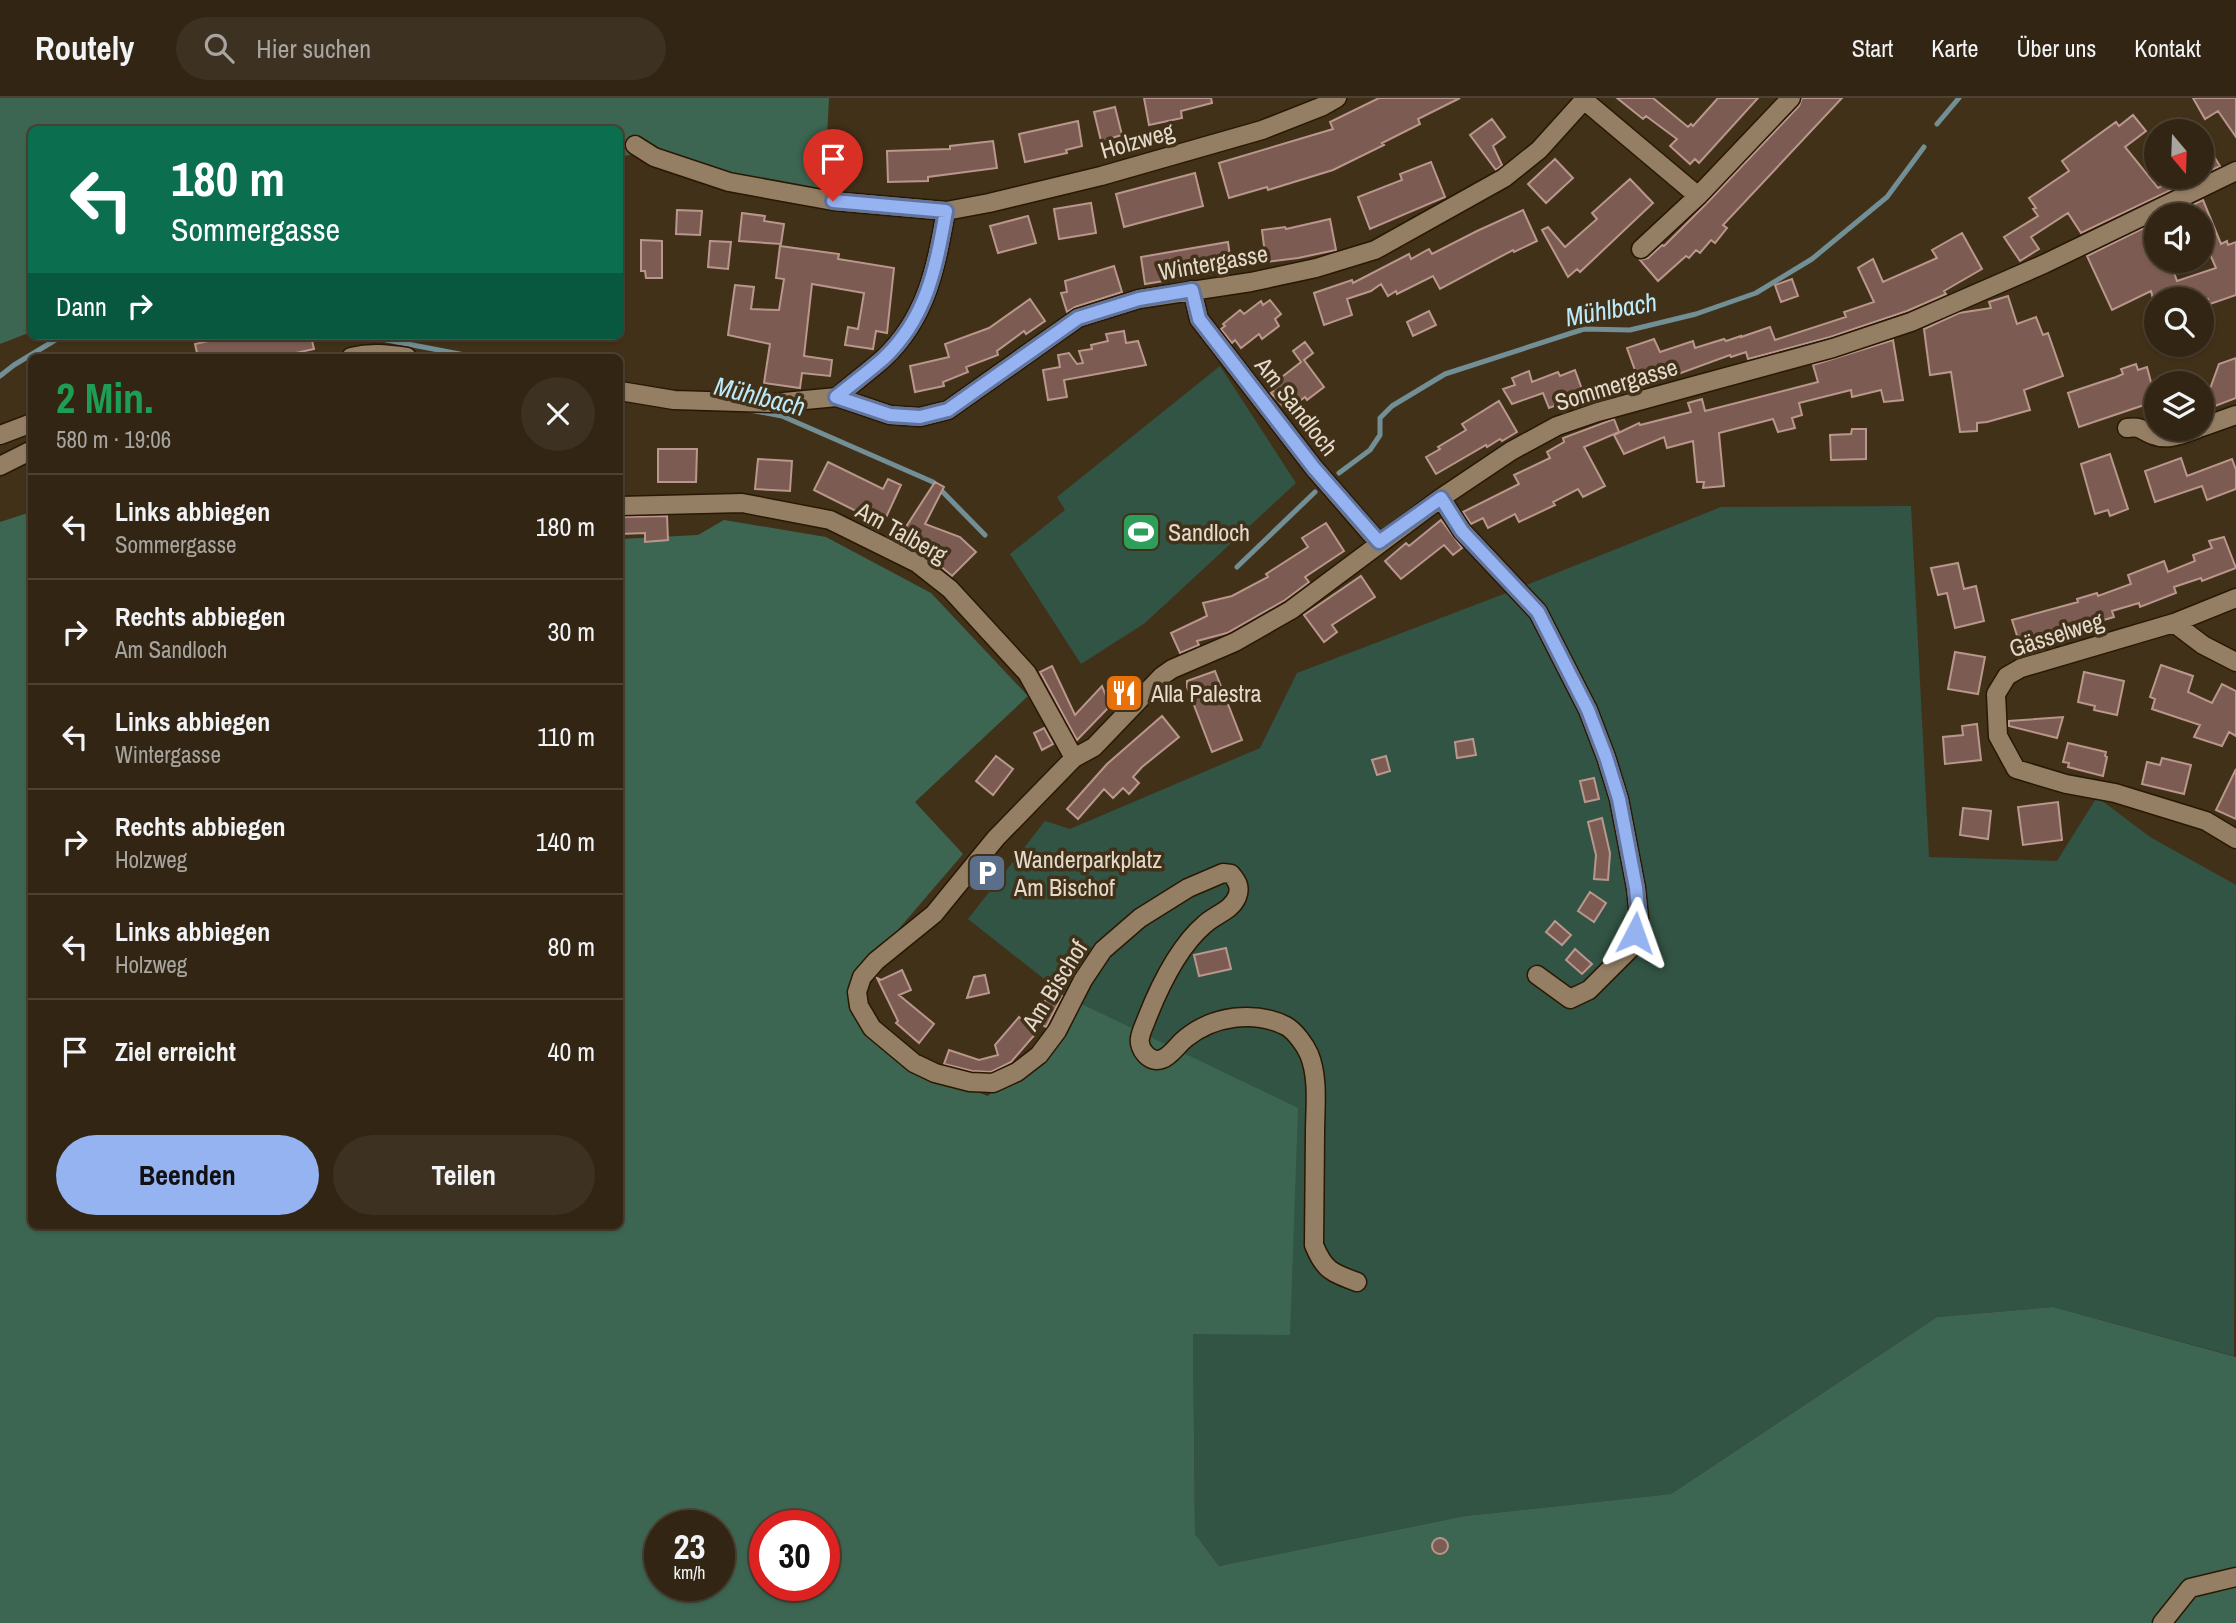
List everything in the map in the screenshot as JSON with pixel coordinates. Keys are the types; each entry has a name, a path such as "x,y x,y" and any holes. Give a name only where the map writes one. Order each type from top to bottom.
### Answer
{"street":[{"name":"Holzweg","path":"635,145 654,157 729,182 833,201 946,211 1089,180 1262,130 1323,106 1336,98"},
{"path":"1641,249 1698,196 1791,98"},
{"path":"1585,99 1698,196"},
{"name":"Wintergasse","path":"623,392 674,400 773,403 836,397 890,415 920,417 948,410 1078,318 1139,299 1251,282 1316,268 1375,250 1504,178 1539,150 1585,99"},
{"name":"Sommergasse","path":"1074,758 1094,747 1162,676 1172,669 1235,642 1291,610 1441,498 1511,450 1557,426 1598,412 1833,348 1911,322 2044,264 2236,171"},
{"path":"836,397 884,357 908,331 923,305 936,266 946,211"},
{"name":"Am Sandloch","path":"1192,290 1199,319 1314,468 1379,542"},
{"path":"364,354 388,354"},
{"path":"2214,423 2236,415"},
{"path":"0,435 28,424"},
{"path":"2127,428 2139,427 2144,430"},
{"path":"0,466 28,452"},
{"path":"1441,498 1462,531 1538,612 1588,710 1619,799 1634,875 1639,918 1630,949 1589,990 1570,999 1537,975"},
{"name":"Am Talberg","path":"623,506 742,503 830,520 917,563 950,589 1027,673 1074,758"},
{"name":"Gässelweg","path":"2236,598 2174,623 2021,668 2007,677 1996,694 1998,736 2016,769 2066,784 2115,793 2206,821 2236,839"},
{"path":"2174,623 2203,645 2236,662"},
{"name":"Am Bischof","path":"1074,758 996,838 934,914 876,961 862,977 858,992 859,1006 872,1028 914,1063 935,1073 970,1082 993,1083 1017,1072 1039,1055 1057,1031 1102,950 1140,918 1188,888 1223,873 1231,874 1237,880 1239,889 1236,898 1229,908 1206,922 1188,942 1157,992 1140,1037 1140,1046 1154,1061 1164,1059 1187,1037 1211,1023 1234,1017 1261,1019 1287,1027 1301,1040 1310,1055 1315,1083 1314,1245 1321,1262 1335,1274 1357,1282"},
{"path":"2162,1623 2190,1588 2236,1577"}],"green space":[{"path":"0,98 829,98 824,196 644,152 623,156 623,126 28,126 28,333 0,344"},
{"name":"Sandloch","path":"1220,366 1296,483 1145,623 1081,664 1010,554 1065,510 1057,497"},
{"path":"1911,506 1929,857 2057,861 2097,797 2150,837 2236,885 2234,1356 2053,1307 1937,1317 1671,1494 1465,1516 1219,1566 1195,1534 1193,1333 1067,997 968,919 1045,821 1070,829 1260,748 1297,673 1721,507"},
{"path":"28,513 28,1229 623,1229 623,539 698,535 724,520 826,537 931,593 1028,696 915,802 963,854 861,973 867,1013 929,1075 988,1096 1041,1041 1067,997 1298,1108 1290,1335 1193,1334 1195,1534 1219,1566 1465,1516 1671,1494 1937,1317 2053,1307 2236,1357 2236,1623 0,1623 0,522"}],"building":[{"path":"1144,98 1211,98 1212,103 1181,111 1182,118 1149,125"},
{"path":"1379,98 1460,98 1418,119 1420,124 1382,143 1384,145 1333,170 1268,190 1267,187 1229,198 1219,163 1333,129 1330,122"},
{"path":"1617,98 1653,98 1688,127 1691,124 1693,126 1718,98 1758,98 1699,163 1695,159 1690,164 1670,146 1677,139 1646,116 1643,119"},
{"path":"1802,98 1842,98 1723,225 1727,228 1715,243 1711,240 1700,253 1696,250 1689,258 1686,256 1658,281 1640,260 1648,258 1664,246 1706,204 1799,106"},
{"path":"2193,98 2236,98 2236,137 2218,111 2205,119"},
{"path":"1115,107 1122,135 1101,141 1094,112"},
{"path":"2133,115 2144,129 2144,133 2125,147 2144,171 2144,189 2173,189 2081,233 2068,213 2031,237 2039,249 2020,261 2004,237 2038,216 2029,198 2069,171 2062,161 2116,122 2119,126"},
{"path":"1492,119 1505,137 1493,146 1502,165 1496,170 1470,135"},
{"path":"1078,121 1082,146 1066,150 1067,153 1025,162 1019,134"},
{"path":"993,141 997,168 928,177 928,181 888,182 887,151 950,149 950,146"},
{"path":"2214,156 2220,166 2214,169"},
{"path":"1555,159 1573,178 1546,203 1528,184"},
{"path":"1431,162 1445,197 1370,229 1358,197 1402,180 1400,174"},
{"path":"1195,173 1203,206 1124,227 1116,194"},
{"path":"1630,179 1653,203 1580,272 1577,269 1568,277 1542,230 1548,227 1565,247 1597,219 1592,213"},
{"path":"1091,203 1096,233 1059,239 1054,209"},
{"path":"677,210 702,211 700,235 676,234"},
{"path":"1523,210 1537,241 1514,252 1513,250 1440,289 1433,276 1388,296 1381,284 1371,291 1347,299 1352,315 1324,325 1314,293 1352,280 1353,283 1409,254 1411,259 1429,249 1432,254"},
{"path":"742,213 765,216 764,221 784,224 781,244 739,241"},
{"path":"1028,216 1036,243 998,253 990,226"},
{"path":"1330,219 1336,250 1266,262 1262,230 1286,229"},
{"path":"2214,227 2221,244 2227,241 2228,245 2236,242 2236,295 2214,303 2214,287 2144,287 2144,294 2112,310 2087,256 2144,228 2144,273 2174,273 2177,281 2201,273 2214,273"},
{"path":"1962,233 1982,269 1944,291 1946,294 1907,311 1830,337 1748,359 1746,352 1731,357 1730,355 1670,377 1669,374 1640,384 1627,348 1654,339 1660,352 1693,341 1695,348 1770,327 1775,340 1846,317 1844,312 1874,302 1858,268 1873,259 1883,282 1937,258 1932,250"},
{"path":"641,240 662,241 662,278 646,278 645,271 641,271"},
{"path":"710,241 731,242 728,269 708,267"},
{"path":"1228,242 1232,270 1145,284 1141,257"},
{"path":"780,246 839,254 838,259 894,268 887,333 876,331 873,349 845,345 848,327 858,329 864,293 812,284 804,356 832,360 830,376 802,373 800,388 764,383 770,344 728,335 735,285 754,287 751,309 779,310 784,279 776,278"},
{"path":"1114,266 1122,292 1067,312 1061,293 1067,292 1065,281"},
{"path":"1792,279 1798,296 1781,302 1775,285"},
{"path":"2008,296 2017,324 2036,317 2043,335 2048,333 2063,376 2024,390 2030,410 1977,423 1977,431 1960,432 1951,372 1930,375 1924,329 1959,313 1991,308 1989,302"},
{"path":"1030,299 1045,321 1026,334 1024,331 997,351 998,355 966,367 968,372 943,382 944,386 915,392 910,366 949,357 945,344 989,328"},
{"path":"1270,300 1281,314 1275,319 1279,326 1262,339 1259,334 1241,348 1235,340 1232,343 1221,329 1225,326 1223,324 1240,310 1244,314 1261,301 1263,305"},
{"path":"1429,311 1436,325 1413,336 1407,322"},
{"path":"1124,331 1126,343 1138,341 1146,365 1064,380 1067,397 1048,400 1043,370 1060,367 1058,355 1069,353 1077,364 1083,363 1079,351 1092,349 1091,345 1108,341 1106,334"},
{"path":"213,340 312,340 314,349 292,354 197,354 195,344"},
{"path":"1893,340 1903,400 1884,402 1881,390 1852,397 1851,390 1799,403 1802,415 1792,418 1795,428 1778,432 1773,419 1719,433 1724,486 1703,488 1704,482 1697,482 1693,441 1667,448 1664,437 1624,454 1614,435 1639,423 1640,425 1691,412 1688,403 1702,399 1705,411 1818,382 1813,365"},
{"path":"1305,342 1313,353 1304,360 1324,387 1287,411 1269,387 1301,362 1293,351"},
{"path":"2236,358 2236,398 2214,406 2214,378 2219,364"},
{"path":"2136,364 2138,370 2147,367 2148,371 2144,371 2144,405 2079,427 2068,393 2123,374 2121,369"},
{"path":"1575,370 1584,395 1549,408 1543,393 1512,404 1503,389 1515,385 1512,378 1529,371 1532,382 1558,372 1560,376"},
{"path":"1499,401 1517,432 1502,441 1500,439 1487,447 1486,445 1436,474 1426,457 1466,430 1462,424"},
{"path":"1614,419 1619,432 1584,447 1605,486 1583,497 1578,489 1553,502 1555,505 1519,522 1515,514 1488,528 1483,518 1471,524 1463,512 1519,484 1514,475 1550,458 1547,452 1564,442 1563,438"},
{"path":"1852,429 1866,429 1866,459 1831,460 1830,435 1851,434"},
{"path":"658,449 697,449 696,482 658,482"},
{"path":"2110,454 2128,509 2110,516 2108,510 2095,514 2081,464"},
{"path":"2181,458 2187,476 2232,459 2236,470 2236,489 2207,500 2202,486 2155,502 2145,471"},
{"path":"758,459 792,461 790,491 755,489"},
{"path":"828,462 883,489 888,479 901,485 882,526 814,490"},
{"path":"935,482 944,487 925,524 960,537 976,552 952,576 913,543 900,536"},
{"path":"667,516 668,540 645,542 645,533 623,534 623,517"},
{"path":"1441,520 1462,548 1453,555 1444,545 1401,579 1385,561 1406,543 1409,546"},
{"path":"1326,523 1344,551 1305,577 1309,582 1285,600 1227,633 1197,641 1199,645 1180,653 1171,633 1207,616 1203,603 1232,596 1268,577 1266,574 1308,547 1302,538"},
{"path":"2224,537 2236,568 2202,581 2201,578 2174,587 2176,593 2140,607 2139,603 2112,611 2114,617 2041,638 2042,641 2021,648 2012,620 2131,584 2128,575 2164,561 2168,572 2195,561 2193,555 2212,548 2209,541"},
{"path":"1958,563 1964,589 1976,586 1984,621 1955,628 1947,593 1938,595 1931,568"},
{"path":"1361,576 1375,597 1332,625 1337,632 1324,642 1304,615"},
{"path":"1955,652 1985,657 1978,694 1948,689"},
{"path":"2161,665 2193,676 2188,692 2212,703 2222,684 2236,691 2236,736 2229,732 2222,746 2194,737 2200,725 2152,709 2155,699 2150,697"},
{"path":"1052,666 1075,715 1102,686 1110,706 1077,740 1040,672"},
{"path":"1215,671 1242,740 1212,752 1187,681"},
{"path":"2084,672 2124,681 2117,715 2094,710 2095,706 2078,702"},
{"path":"1162,716 1179,737 1133,777 1139,783 1129,794 1123,788 1113,798 1104,789 1078,819 1067,809 1107,764"},
{"path":"2063,717 2057,738 2009,726 2009,721"},
{"path":"1977,724 1981,760 1945,764 1943,737 1963,735 1962,726"},
{"path":"1044,728 1053,744 1042,750 1034,733"},
{"path":"1473,739 1476,755 1457,758 1455,742"},
{"path":"2068,743 2106,752 2103,776 2068,767 2069,763 2063,762"},
{"path":"996,756 1013,769 993,795 976,781"},
{"path":"1386,756 1390,771 1377,775 1372,760"},
{"path":"2162,758 2191,765 2184,794 2142,784 2147,762 2160,765"},
{"path":"2236,769 2236,819 2216,810"},
{"path":"1594,778 1599,799 1585,802 1580,781"},
{"path":"2058,802 2062,840 2023,845 2018,807"},
{"path":"1963,808 1991,811 1988,839 1960,835"},
{"path":"1602,818 1610,853 1608,880 1594,879 1596,855 1588,822"},
{"path":"1590,892 1606,903 1594,922 1578,911"},
{"path":"1555,921 1571,935 1562,945 1546,932"},
{"path":"1226,948 1231,969 1199,976 1194,955"},
{"path":"1575,949 1592,964 1582,974 1566,960"},
{"path":"902,970 911,990 899,995 934,1024 919,1043 896,1023 898,1021 877,978 881,980"},
{"path":"985,975 989,993 967,998 974,977"},
{"path":"1051,990 1062,996 1046,1027 1034,1021"},
{"path":"1019,1017 1037,1032 1011,1062 991,1072 972,1071 944,1064 949,1050 979,1060 998,1055 995,1045"},
{"path":"1437,1538 1443,1538 1448,1546 1446,1552 1437,1554 1432,1549 1432,1543"}],"waterway":[{"name":"Mühlbach","path":"1937,124 1959,98"},
{"name":"Mühlbach","path":"1339,473 1370,450 1380,435 1380,418 1392,406 1445,374 1584,329 1630,330 1696,314 1756,293 1812,259 1887,197 1924,147"},
{"name":"Mühlbach","path":"32,354 55,340"},
{"name":"Mühlbach","path":"387,340 459,354"},
{"name":"Mühlbach","path":"0,376 28,357"},
{"name":"Mühlbach","path":"750,410 782,416 933,482 985,535"},
{"name":"Mühlbach","path":"1237,567 1315,492"}],"place":[{"name":"Sandloch","path":"1141,532"},
{"name":"Alla Palestra","path":"1124,693"},
{"name":"Wanderparkplatz Am Bischof","path":"987,873"}],"route":[{"path":"833,201 946,211 936,266 923,305 908,331 884,357 836,397 890,415 920,417 948,410 1078,318 1139,299 1192,290 1199,319 1314,468 1379,542 1441,498 1462,531 1538,612 1588,710 1619,799 1636,888 1639,918 1635,933"}]}
